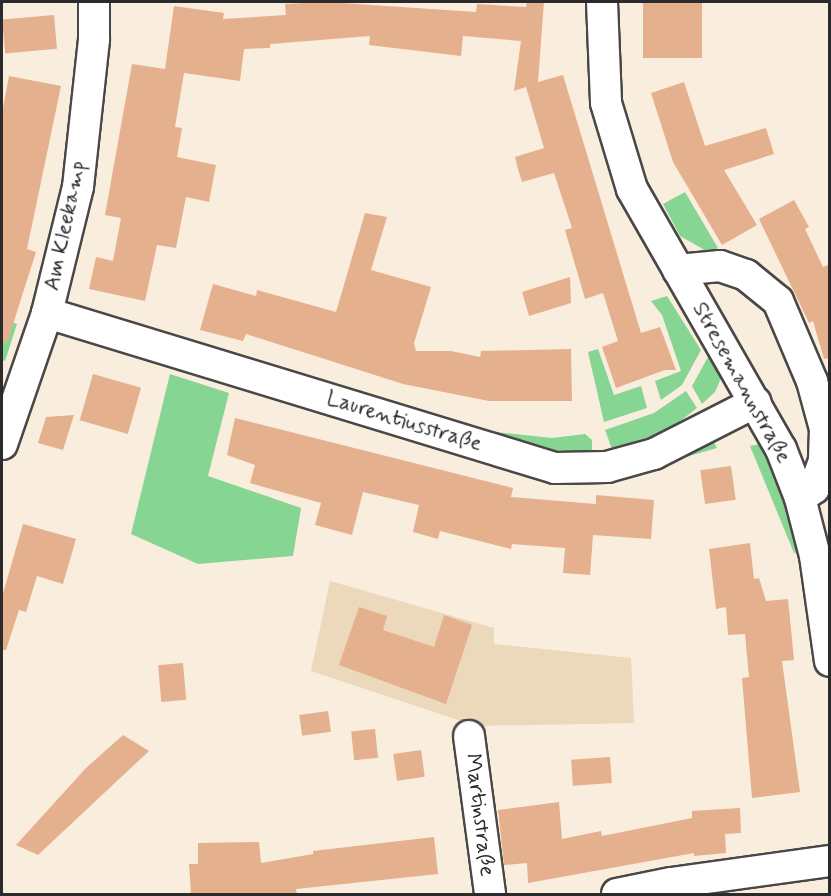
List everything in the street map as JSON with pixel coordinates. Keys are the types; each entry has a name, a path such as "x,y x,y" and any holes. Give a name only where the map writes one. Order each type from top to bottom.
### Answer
{"street":[{"name":"Am Kleekamp","path":"2,444 47,313 78,187 94,39 93,2"},
{"name":"Stresemannstraße","path":"602,2 606,103 632,189 756,402 800,498 821,588 830,661"},
{"name":"Stresemannstraße","path":"678,270 720,266 746,275 778,301 812,381 825,429 824,460 814,488 800,498"},
{"name":"Laurentiusstraße","path":"47,313 555,468 607,467 654,454 756,402"},
{"name":"Martinstraße","path":"469,736 490,894"},
{"path":"617,894 671,883 830,861"}],"shaded area":[{"path":"330,581 494,628 494,644 631,658 634,723 476,726 311,671"}],"green space":[{"path":"685,192 718,248 710,253 680,236 663,204"},
{"path":"667,296 701,350 682,385 661,400 655,381 681,371 662,315 651,301"},
{"path":"2,319 17,324 5,361 2,360"},
{"path":"598,349 614,395 641,386 647,408 604,422 588,352"},
{"path":"708,357 713,357 721,378 715,392 702,404 692,386"},
{"path":"170,374 229,393 208,476 301,508 293,556 198,564 131,534"},
{"path":"686,391 697,408 658,434 612,449 605,430 654,413"},
{"path":"495,432 552,438 585,434 592,440 592,452 540,450 494,436"},
{"path":"710,435 717,448 665,463"},
{"path":"760,444 772,465 800,552 794,553 750,446"}],"building":[{"path":"327,2 476,12 477,4 526,7 527,2 544,2 538,82 563,75 641,333 660,327 676,370 665,370 616,388 602,347 618,341 603,293 585,299 565,230 572,228 554,173 522,182 518,169 515,157 544,148 526,87 514,91 521,41 463,36 461,56 369,45 370,36 270,44 270,48 244,49 240,81 184,73 175,127 182,128 177,157 216,165 209,202 186,197 176,248 157,245 145,301 89,289 96,257 113,261 121,218 105,215 132,64 165,69 174,6 224,13 223,19 286,15 285,4"},
{"path":"643,2 702,2 702,58 643,58"},
{"path":"54,15 57,49 5,53 2,20"},
{"path":"9,76 61,86 27,249 36,252 7,343 2,342 2,113"},
{"path":"684,82 705,146 766,128 774,154 724,170 757,225 722,245 673,162 651,93"},
{"path":"794,200 809,227 805,229 823,267 830,264 830,358 824,359 813,321 809,323 759,219"},
{"path":"365,213 387,217 371,270 431,287 414,343 416,351 451,351 480,357 481,351 571,349 572,401 489,401 403,384 246,334 243,341 200,330 213,284 256,296 257,290 336,312"},
{"path":"570,277 571,303 529,316 522,292"},
{"path":"93,374 141,388 128,434 80,420"},
{"path":"74,415 63,450 38,443 46,417"},
{"path":"235,418 513,488 511,497 596,504 596,495 654,500 651,539 593,535 590,575 563,573 565,548 512,544 511,549 440,531 438,539 413,532 419,505 363,492 352,535 315,525 321,503 250,483 255,465 227,455"},
{"path":"731,466 736,500 705,504 700,470"},
{"path":"23,524 76,539 63,584 37,576 26,612 19,610 6,650 2,650 2,597"},
{"path":"750,543 754,579 759,578 766,601 788,599 794,660 782,661 800,792 752,798 742,678 749,677 745,634 728,635 726,607 716,609 709,549"},
{"path":"359,607 387,616 383,630 434,647 444,615 472,625 446,704 339,665"},
{"path":"183,663 186,700 161,702 158,665"},
{"path":"328,711 331,732 302,736 299,715"},
{"path":"375,729 378,758 354,760 351,732"},
{"path":"123,735 149,751 38,855 16,845 86,768"},
{"path":"421,750 425,777 397,781 393,754"},
{"path":"610,757 612,783 573,786 571,760"},
{"path":"559,802 562,839 601,831 602,836 692,818 692,811 740,808 741,833 725,834 726,853 694,856 694,853 528,883 527,863 504,865 498,810"},
{"path":"434,837 438,874 296,889 297,894 191,894 189,864 198,864 198,843 259,842 261,863 313,854 313,851"}]}
